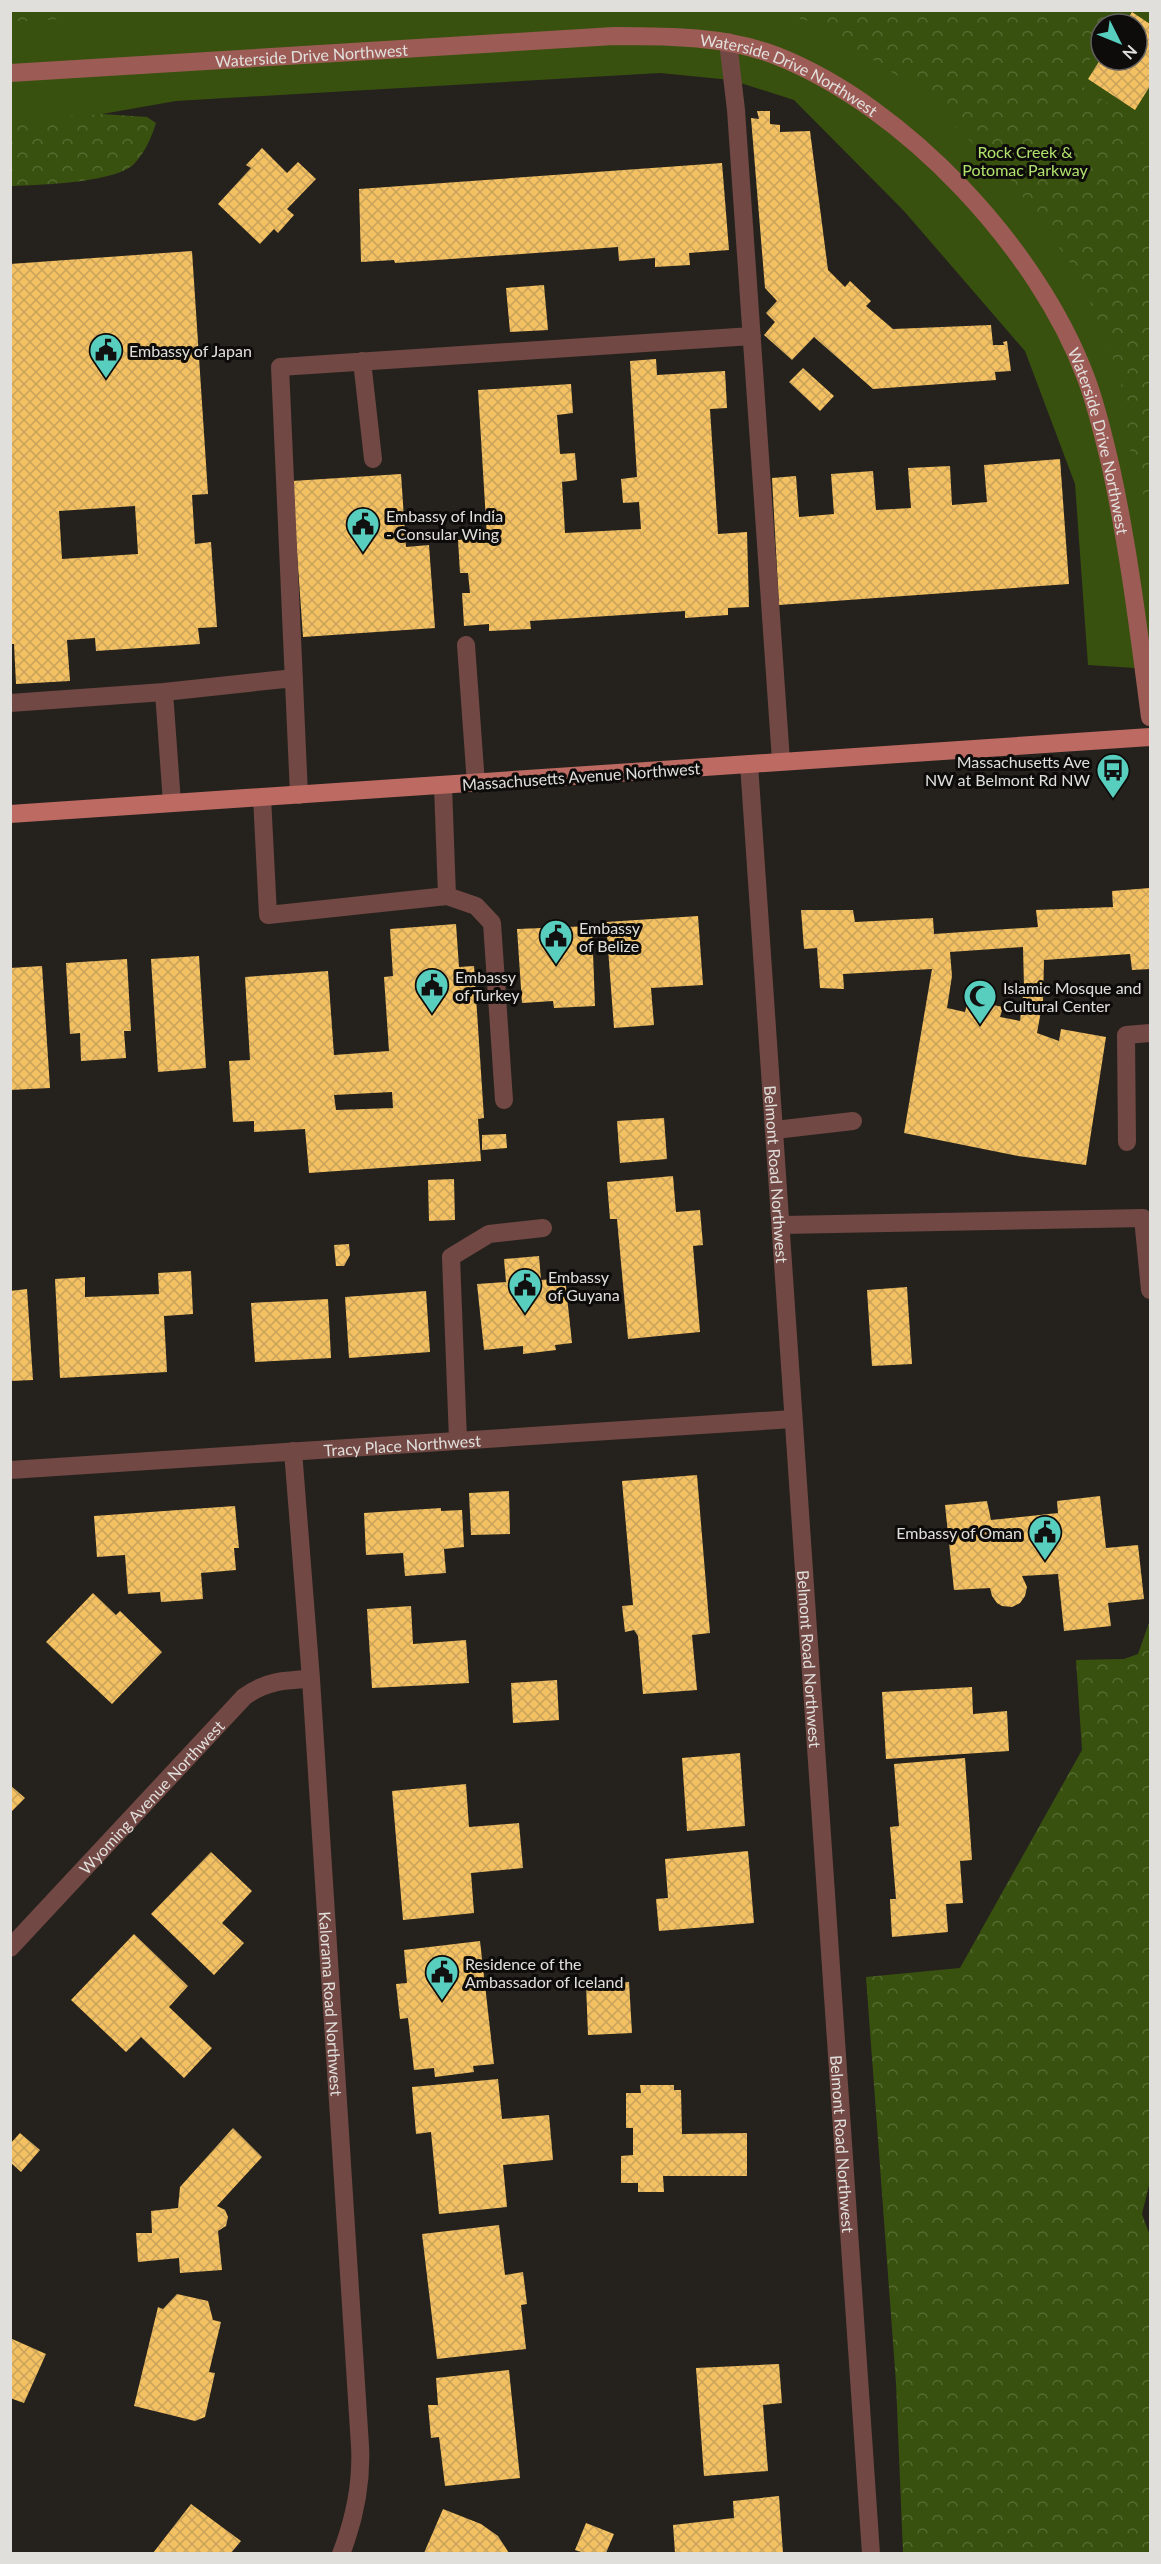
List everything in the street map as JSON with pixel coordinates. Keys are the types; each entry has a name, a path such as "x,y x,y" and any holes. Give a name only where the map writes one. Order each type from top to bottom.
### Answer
{"main road":[{"name":"Massachusetts Avenue Northwest","path":"10,814 1150,737"}],"street":[{"name":"Waterside Drive Northwest","path":"10,73 614,36 668,36 728,42 776,56 816,74 888,121 921,148 961,187 1002,235 1034,278 1062,326 1086,378 1121,512 1150,717"},
{"path":"728,42 736,110 781,761"},
{"path":"299,795 280,367 752,336"},
{"path":"362,361 373,459"},
{"path":"466,645 476,784"},
{"path":"10,703 164,692 294,678"},
{"path":"164,692 172,803"},
{"name":"Belmont Road Northwest","path":"749,764 871,2553"},
{"path":"443,786 447,896"},
{"path":"262,797 268,915 447,896 476,906 492,923 504,1100"},
{"path":"1128,1142 1126,1035 1150,1033"},
{"path":"775,1130 853,1121"},
{"path":"782,1225 1143,1218 1150,1290"},
{"path":"458,1440 451,1257 489,1234 543,1228"},
{"name":"Tracy Place Northwest","path":"10,1470 793,1419"},
{"name":"Kalorama Road Northwest","path":"293,1451 311,1679 361,2458 358,2500 340,2553"},
{"name":"Wyoming Avenue Northwest","path":"10,1948 244,1697 267,1683 311,1679"}],"green space":[{"path":"11,10 151,11 39,21 11,21"},
{"name":"Rock Creek & Potomac Parkway","path":"11,11 1150,11 1150,669 1088,665 1075,484 1025,351 904,211 794,100 731,80 660,73 176,101 11,130"},
{"path":"774,11 1122,11 1089,12 1089,60 1075,82 1137,122 1150,171 1150,512 1132,462 1120,376 1080,277 1011,180 913,86 818,24"},
{"path":"102,114 147,117 156,123 147,145 134,164 111,175 94,179 57,184 11,186 11,121"},
{"path":"1150,1620 1150,2181 1142,2214 1150,2236 1150,2553 903,2553 896,2383 866,1977 960,1968 1082,1750 1076,1660 1124,1659 1138,1654"}],"building":[{"path":"1150,24 1150,86 1135,110 1088,79 1092,72 1149,72"},
{"path":"757,111 770,111 770,124 780,125 780,132 810,131 828,270 845,287 850,281 871,301 866,306 893,329 991,325 993,345 1004,345 1003,342 1007,341 1011,371 995,372 996,380 873,389 814,337 792,360 764,335 775,322 766,313 777,301 765,288 751,118 759,119"},
{"path":"262,148 287,173 298,162 316,179 287,209 294,215 278,233 274,229 260,244 218,204 251,168 246,165"},
{"path":"722,163 729,250 689,253 690,265 655,267 655,258 619,261 618,247 395,263 394,260 361,262 359,189"},
{"name":"Embassy of Japan","path":"192,251 208,494 192,495 195,544 211,542 217,627 198,628 200,644 96,651 95,638 67,640 70,681 16,684 14,644 10,644 10,264","holes":["135,506 138,554 62,559 59,511"]},
{"path":"544,285 548,330 510,332 506,288"},
{"path":"656,359 657,375 725,371 727,408 710,409 718,534 747,532 749,607 728,608 728,615 685,618 685,611 530,621 531,629 489,631 489,624 464,626 462,593 470,593 468,573 460,573 458,540 487,537 478,390 571,384 573,413 557,415 560,454 575,453 577,480 562,482 565,533 641,529 639,502 623,503 621,479 637,477 630,361"},
{"path":"803,368 834,396 820,411 789,382"},
{"path":"1060,459 1069,584 779,605 772,478 796,476 799,517 834,514 831,474 873,471 876,510 911,508 908,468 950,466 952,505 987,502 984,465"},
{"name":"Embassy of India - Consular Wing","path":"401,474 406,547 429,545 435,628 303,637 292,481"},
{"name":"Islamic Mosque and Cultural Center","path":"1150,888 1150,969 1132,970 1130,954 1044,960 1043,1000 1037,1033 1059,1041 1061,1029 1106,1037 1086,1165 1018,1156 904,1133 932,969 843,974 844,989 820,988 817,948 804,949 801,910 853,910 855,922 933,918 934,934 1038,927 1036,910 1113,907 1112,891","holes":["1023,947 1024,987 1020,1021 1000,1017 1003,1007 968,1000 965,1012 947,1008 952,976 950,952"]},
{"path":"698,916 703,985 651,988 654,1025 614,1028 606,922"},
{"name":"Embassy of Turkey","path":"456,924 459,967 474,966 484,1118 478,1119 481,1161 309,1173 305,1129 254,1132 254,1121 233,1122 229,1061 250,1060 245,977 328,971 334,1055 389,1051 384,977 393,976 390,929","holes":["392,1092 393,1108 336,1110 334,1095"]},
{"name":"Embassy of Belize","path":"592,926 595,1006 554,1008 553,1001 522,1003 517,929"},
{"path":"199,956 206,1068 158,1072 151,959"},
{"path":"127,959 131,1031 124,1031 126,1058 81,1061 80,1033 70,1034 66,963"},
{"path":"42,966 50,1088 10,1090 10,968"},
{"path":"664,1118 667,1159 620,1163 617,1121"},
{"path":"506,1134 507,1148 482,1150 482,1135"},
{"path":"673,1176 676,1212 700,1210 703,1245 693,1246 700,1332 628,1339 617,1219 610,1219 607,1182"},
{"path":"454,1179 455,1220 429,1221 428,1180"},
{"path":"349,1244 350,1255 344,1266 336,1266 334,1245"},
{"name":"Embassy of Guyana","path":"539,1256 541,1280 565,1278 572,1343 555,1345 556,1350 523,1354 523,1346 484,1350 477,1284 506,1282 504,1259"},
{"path":"191,1271 193,1314 164,1316 167,1372 60,1378 55,1279 85,1277 85,1297 159,1294 158,1273"},
{"path":"907,1287 912,1364 872,1366 867,1290"},
{"path":"27,1289 33,1380 10,1381 10,1291"},
{"path":"426,1291 430,1352 349,1358 345,1297"},
{"path":"328,1299 331,1358 255,1362 251,1303"},
{"path":"697,1475 710,1633 692,1635 697,1690 643,1694 638,1636 634,1630 625,1632 622,1606 633,1605 622,1481"},
{"path":"509,1491 510,1534 471,1535 469,1493"},
{"name":"Embassy of Oman","path":"1100,1496 1106,1548 1138,1545 1144,1599 1108,1603 1111,1626 1064,1631 1058,1574 1022,1576 1027,1587 1025,1596 1020,1603 1012,1607 997,1603 990,1588 954,1590 945,1505 987,1501 991,1520 1058,1513 1057,1501"},
{"path":"235,1506 239,1548 234,1548 236,1570 201,1573 203,1599 161,1602 160,1592 128,1594 125,1555 97,1557 94,1516"},
{"path":"441,1508 441,1511 462,1510 464,1547 444,1549 446,1573 405,1576 403,1553 366,1555 364,1513"},
{"path":"93,1593 116,1615 120,1611 162,1652 112,1704 46,1642"},
{"path":"411,1606 413,1644 466,1640 469,1683 372,1688 367,1609"},
{"path":"557,1680 559,1720 513,1723 511,1683"},
{"path":"972,1687 973,1714 1007,1711 1009,1751 886,1759 882,1692"},
{"path":"740,1753 745,1826 687,1831 682,1758"},
{"path":"965,1758 972,1860 960,1861 963,1903 946,1904 948,1932 892,1937 890,1899 896,1899 890,1827 899,1826 894,1764"},
{"path":"466,1784 469,1827 519,1823 523,1868 471,1873 474,1913 403,1920 392,1791"},
{"path":"10,1785 25,1798 10,1813"},
{"path":"748,1851 754,1923 659,1931 656,1899 668,1898 665,1859"},
{"path":"211,1852 252,1891 222,1923 244,1943 214,1975 151,1914"},
{"path":"134,1934 188,1986 169,2007 212,2048 184,2078 141,2037 126,2052 71,2000"},
{"name":"Residence of the Ambassador of Iceland","path":"480,1941 494,2064 473,2066 474,2072 435,2077 434,2068 414,2070 408,2018 400,2019 396,1984 407,1983 404,1950"},
{"path":"629,1982 632,2033 588,2035 586,1984"},
{"path":"498,2079 502,2119 549,2115 553,2160 503,2165 507,2207 439,2214 431,2132 416,2134 412,2087"},
{"path":"640,2085 674,2085 674,2090 681,2090 682,2134 747,2133 747,2176 663,2176 664,2192 638,2192 638,2183 621,2183 621,2156 633,2155 633,2128 626,2128 626,2093 641,2093"},
{"path":"233,2128 262,2157 217,2206 225,2210 228,2217 226,2226 218,2231 222,2270 180,2273 179,2258 138,2262 136,2233 152,2233 151,2211 178,2208 180,2187"},
{"path":"20,2133 40,2150 21,2172 10,2162 10,2144"},
{"path":"499,2225 505,2275 523,2272 527,2304 521,2305 526,2349 437,2359 422,2234"},
{"path":"177,2294 208,2301 213,2320 221,2322 209,2372 215,2373 205,2417 195,2421 134,2406 158,2307 163,2309"},
{"path":"10,2338 46,2354 24,2403 10,2398"},
{"path":"779,2364 782,2403 763,2405 768,2471 704,2476 696,2368"},
{"path":"509,2370 520,2478 445,2486 439,2437 431,2438 428,2405 438,2405 436,2378"},
{"path":"779,2496 783,2553 675,2553 673,2525 734,2518 733,2501"},
{"path":"191,2504 241,2541 231,2553 153,2553"},
{"path":"443,2509 481,2524 498,2536 509,2553 424,2553"},
{"path":"586,2523 614,2534 606,2553 584,2553 575,2550"}],"place":[{"name":"Embassy of Japan","path":"106,379"},
{"name":"Embassy of India - Consular Wing","path":"363,553"},
{"name":"Massachusetts Ave NW at Belmont Rd NW","path":"1113,799"},
{"name":"Embassy of Belize","path":"556,965"},
{"name":"Embassy of Turkey","path":"432,1014"},
{"name":"Islamic Mosque and Cultural Center","path":"980,1025"},
{"name":"Embassy of Guyana","path":"525,1314"},
{"name":"Embassy of Oman","path":"1045,1561"},
{"name":"Residence of the Ambassador of Iceland","path":"442,2001"}]}
